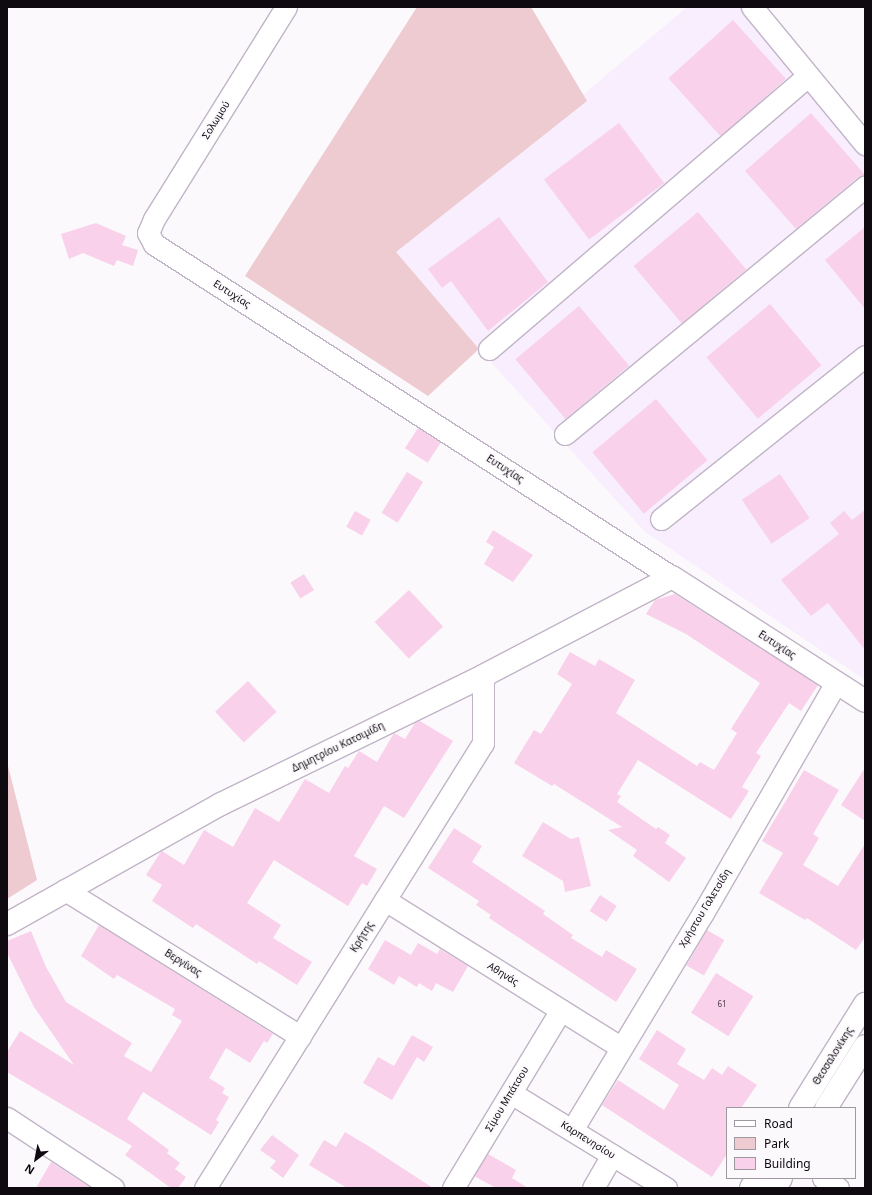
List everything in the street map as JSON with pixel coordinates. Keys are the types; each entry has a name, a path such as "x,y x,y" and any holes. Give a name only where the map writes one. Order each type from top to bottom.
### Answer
{"street":[{"name":"Σολωμού","path":"148,234 286,7"},
{"path":"752,7 865,144"},
{"path":"489,349 808,76"},
{"path":"565,434 865,187"},
{"name":"Ευτυχίας","path":"148,234 154,244 865,701"},
{"path":"661,519 865,356"},
{"name":"Δημητρίου Κατσιμίδη","path":"7,924 65,890 221,804 483,676 672,577"},
{"name":"Κρήτης","path":"205,1188 483,743 483,676"},
{"name":"Χρήστου Γαλετσίδη","path":"572,1130 620,1047 703,913 836,683"},
{"name":"Βεργίνας","path":"65,890 300,1036"},
{"name":"Αθηνάς","path":"385,900 620,1047"},
{"name":"Θεσσαλονίκης","path":"801,1107 865,1004"},
{"name":"Σίμου Μπάτσου","path":"453,1188 561,1010"},
{"path":"827,1107 865,1046"},
{"name":"Καρπενησίου","path":"511,1093 666,1188"},
{"path":"7,1118 113,1188"},
{"path":"593,1188 612,1155"},
{"path":"750,1188 756,1179"},
{"path":"775,1188 780,1179"},
{"path":"824,1179 838,1188"}],"shaded area":[{"path":"687,7 766,7 865,128 865,680 644,531 479,349 396,252"}],"green space":[{"path":"417,7 531,7 587,101 396,252 479,349 428,396 245,276"},
{"path":"7,762 37,880 7,899"}],"building":[{"path":"733,20 786,79 721,137 668,78"},
{"path":"811,113 865,175 857,178 796,229 745,171"},
{"path":"619,123 664,183 589,239 544,180"},
{"path":"698,212 746,269 682,323 634,266"},
{"path":"499,217 548,282 488,331 451,281 442,288 428,269"},
{"path":"96,223 126,236 122,245 138,250 133,266 117,260 114,266 83,253 69,259 61,234"},
{"path":"865,227 865,309 825,260"},
{"path":"770,304 821,365 758,419 706,357"},
{"path":"579,306 629,366 566,419 515,359"},
{"path":"656,399 707,460 644,514 592,452"},
{"path":"418,428 441,443 428,463 405,448"},
{"path":"407,472 423,482 398,523 382,513"},
{"path":"780,474 810,518 772,544 742,500"},
{"path":"865,510 865,650 828,603 811,616 781,580 839,534 830,523 844,511 852,520"},
{"path":"355,511 371,520 362,535 346,527"},
{"path":"493,530 533,555 513,582 484,564 494,547 486,542"},
{"path":"304,574 314,590 300,599 290,582"},
{"path":"409,590 443,627 409,659 375,622"},
{"path":"675,594 818,685 801,711 789,703 756,753 761,756 742,787 749,791 731,819 638,760 617,794 621,796 617,802 656,829 658,827 670,835 665,843 686,858 669,882 633,856 637,850 608,830 622,827 554,784 552,786 514,763 534,730 541,734 572,684 557,674 570,652 595,666 599,659 635,680 616,713 697,766 700,762 714,770 737,733 731,729 760,683 686,634 646,614 655,600"},
{"path":"248,681 277,712 244,742 215,712"},
{"path":"420,721 453,741 404,818 384,806 354,856 377,869 367,886 362,883 348,906 274,860 247,903 281,925 273,938 312,962 297,985 259,961 257,964 196,924 193,928 152,901 162,885 146,875 162,851 184,865 204,830 233,847 255,808 279,822 305,779 329,793 345,766 348,768 359,751 377,762 394,733 405,739 415,723"},
{"path":"865,768 865,821 841,805"},
{"path":"804,770 839,790 813,834 819,838 803,865 838,886 865,844 865,937 856,950 807,918 805,920 759,893 783,853 762,841"},
{"path":"543,822 571,839 579,837 591,886 565,892 563,881 522,856"},
{"path":"454,828 482,846 472,862 545,911 543,914 573,935 571,938 602,957 606,950 637,969 616,1002 489,918 491,915 476,905 479,901 428,868"},
{"path":"600,895 617,906 606,922 590,911"},
{"path":"99,925 273,1034 267,1043 264,1041 250,1063 226,1048 209,1078 225,1088 222,1093 229,1097 216,1120 219,1122 211,1135 143,1092 127,1119 169,1150 167,1153 180,1163 175,1169 186,1177 178,1188 171,1188 125,1155 132,1146 7,1072 7,1052 20,1031 74,1065 34,1007 7,953 7,941 31,931 46,967 66,1002 132,1043 124,1056 151,1072 182,1021 172,1015 175,1009 117,975 114,979 81,956"},
{"path":"707,930 724,940 704,976 686,966"},
{"path":"385,940 411,955 418,943 437,954 440,949 468,966 453,992 436,983 432,991 419,983 417,987 399,976 394,985 368,969"},
{"path":"716,973 753,996 728,1036 691,1013"},
{"path":"657,1030 686,1049 677,1064 704,1080 712,1068 722,1075 728,1066 757,1085 742,1107 726,1107 726,1156 712,1177 602,1105 618,1080 664,1110 679,1085 639,1059"},
{"path":"412,1035 433,1047 424,1062 417,1057 392,1100 363,1083 378,1057 394,1066"},
{"path":"345,1132 433,1188 347,1188 309,1165 324,1140 336,1147"},
{"path":"272,1135 299,1155 283,1178 270,1168 276,1161 260,1150"},
{"path":"488,1154 516,1170 512,1178 528,1188 496,1188 474,1176"},
{"path":"51,1162 91,1188 36,1188"}]}
